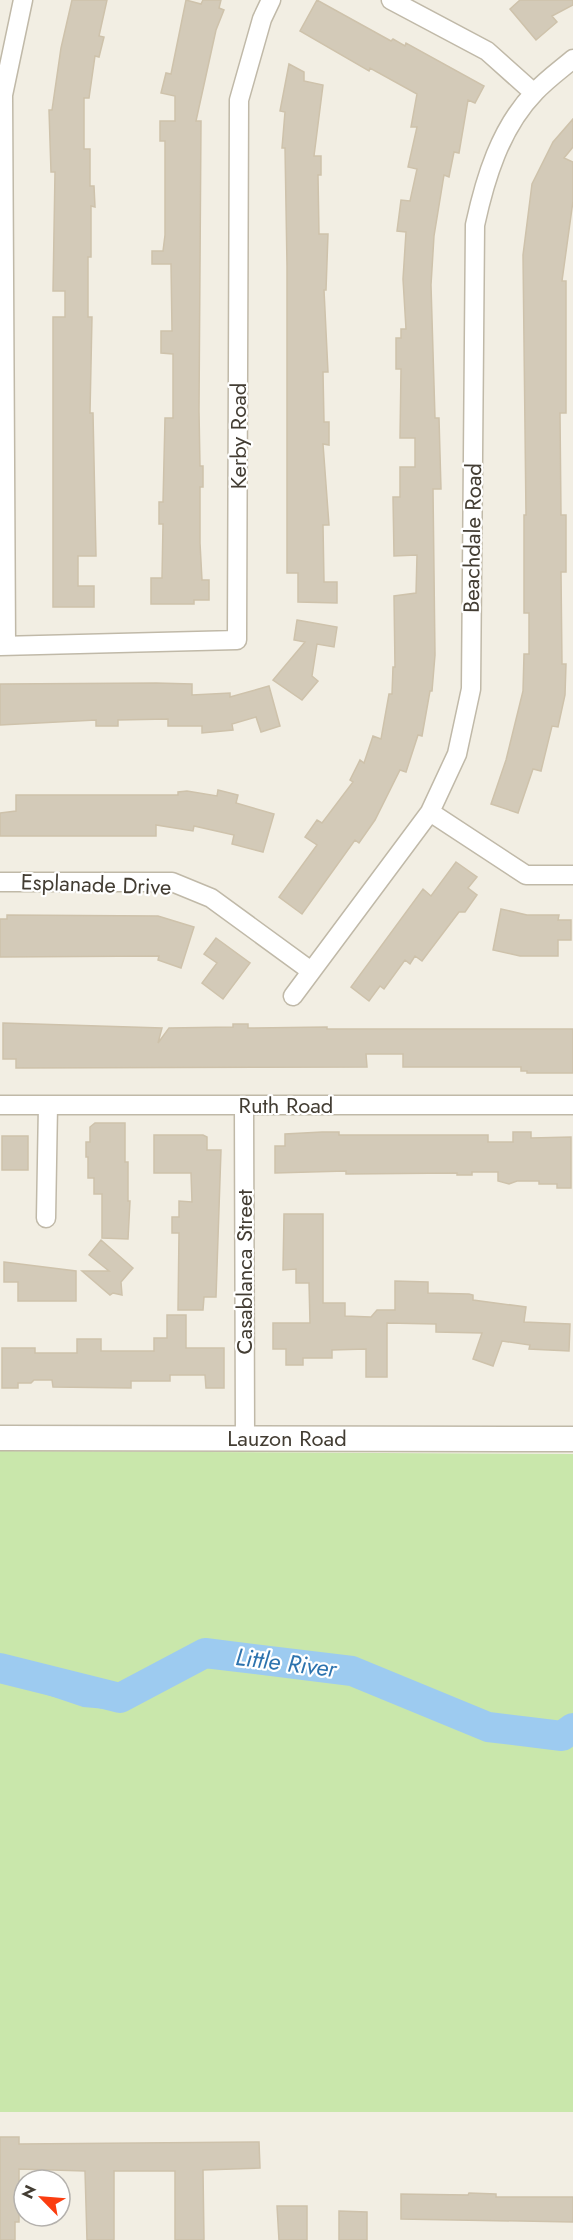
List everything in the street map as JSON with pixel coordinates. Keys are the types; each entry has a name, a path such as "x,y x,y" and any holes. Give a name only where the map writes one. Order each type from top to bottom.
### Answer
{"street":[{"path":"3,646 3,95 23,0"},
{"name":"Kerby Road","path":"3,646 237,640 239,100 262,19 271,0"},
{"path":"391,0 487,51 534,93"},
{"name":"Beachdale Road","path":"293,996 430,812 457,754 471,689 475,225 486,175 514,120 534,93 573,59"},
{"path":"430,812 526,875 573,875"},
{"name":"Esplanade Drive","path":"0,882 172,882 211,898 311,971"},
{"name":"Casablanca Street","path":"244,1105 245,1438"},
{"name":"Ruth Road","path":"0,1106 573,1105"},
{"path":"46,1218 48,1106"},
{"name":"Lauzon Road","path":"0,1438 573,1438"}],"green space":[{"path":"0,1451 573,1454 573,2112 0,2112"}],"water":[{"path":"0,1656 107,1685 106,1709 83,1707 0,1679"}],"building":[{"path":"72,0 107,0 99,36 104,37 99,57 95,56 89,98 84,98 84,149 90,149 90,186 94,186 95,207 91,206 88,317 92,317 90,413 93,413 96,556 78,556 78,586 94,586 94,607 53,607 53,317 65,317 65,291 53,291 55,172 51,172 49,110 52,110 61,48"},
{"path":"186,0 201,4 203,0 221,0 219,8 224,10 216,30 196,121 201,121 199,411 200,466 203,466 203,487 200,487 200,543 202,580 209,580 209,600 194,600 194,604 151,604 151,578 162,578 163,524 159,524 159,502 163,502 165,418 173,418 173,354 161,353 161,331 172,331 171,264 152,264 152,251 163,251 165,235 165,141 160,141 160,121 175,121 175,96 161,93 166,73 171,74"},
{"path":"317,0 391,41 393,39 405,46 406,43 484,86 475,103 468,100 459,153 454,152 449,177 444,175 434,236 431,285 435,418 439,418 441,489 433,489 435,655 432,691 430,691 422,736 418,735 406,772 400,770 375,820 359,843 355,840 302,914 279,897 317,845 305,837 317,820 322,823 353,782 350,780 360,760 364,763 373,736 381,739 389,694 392,694 393,667 395,667 394,596 416,593 417,555 394,556 393,497 400,497 400,467 415,467 415,438 400,438 401,369 396,369 396,338 401,338 401,329 406,329 403,279 406,232 397,231 401,200 410,201 417,169 408,167 417,127 411,127 417,94 370,68 369,71 300,31"},
{"path":"520,0 573,0 573,5 552,16 557,22 536,40 510,9"},
{"path":"289,64 304,72 304,81 323,85 314,156 321,156 321,175 318,175 319,234 328,234 326,290 324,290 328,372 323,372 324,422 329,422 329,445 323,444 329,525 323,525 324,582 337,582 337,603 298,602 298,573 287,573 287,266 285,148 282,148 285,112 280,111"},
{"path":"573,119 573,147 564,158 573,162 573,201 562,281 566,281 566,413 560,413 561,515 566,515 566,572 561,572 562,664 566,664 565,695 558,727 552,726 541,771 533,769 518,813 491,804 506,760 523,691 524,654 529,654 529,613 524,613 524,515 526,515 523,255 532,184 553,142"},
{"path":"297,620 337,627 334,647 317,644 312,676 318,681 302,700 273,680 305,642 294,640"},
{"path":"0,684 192,684 192,695 230,693 230,697 269,686 280,726 261,732 256,717 232,724 233,730 202,733 202,726 168,726 168,719 118,720 118,726 96,726 96,720 0,725"},
{"path":"218,790 238,795 236,803 274,814 263,852 232,844 234,835 194,826 193,831 156,825 156,836 0,836 0,813 16,811 16,795 178,795 178,792 187,791 217,796"},
{"path":"456,862 477,877 468,888 477,895 465,912 459,912 422,961 415,956 410,964 405,960 384,989 380,986 369,1001 351,987 423,889 431,896"},
{"path":"501,909 527,915 559,915 558,920 571,920 571,940 558,940 558,956 520,956 493,950"},
{"path":"7,915 158,916 194,927 181,968 158,960 159,956 0,957 0,919 7,919"},
{"path":"216,938 250,963 223,999 202,983 217,963 204,954"},
{"path":"3,1023 162,1028 158,1043 169,1028 233,1027 233,1024 248,1024 248,1028 573,1029 573,1073 527,1073 527,1071 521,1071 521,1067 403,1067 403,1054 366,1054 367,1067 16,1068 16,1059 3,1059"},
{"path":"95,1123 125,1123 125,1162 128,1162 128,1201 130,1201 128,1239 102,1238 102,1194 94,1194 94,1178 88,1178 88,1157 86,1157 86,1142 90,1142 90,1127"},
{"path":"339,1132 339,1135 488,1135 488,1142 513,1142 513,1132 531,1132 531,1138 571,1137 571,1188 557,1188 557,1184 539,1184 539,1181 517,1181 509,1184 498,1181 498,1172 472,1172 472,1175 457,1175 457,1173 346,1174 346,1171 275,1173 275,1146 285,1146 285,1134"},
{"path":"154,1135 203,1135 207,1137 207,1150 221,1150 216,1297 204,1297 203,1310 178,1310 179,1233 172,1233 172,1217 179,1217 179,1201 192,1202 191,1173 154,1173"},
{"path":"2,1136 28,1136 28,1170 2,1170"},
{"path":"284,1214 323,1214 323,1303 345,1303 345,1316 371,1317 377,1310 395,1310 395,1281 428,1282 428,1293 469,1294 473,1295 473,1300 526,1307 524,1322 570,1324 569,1351 529,1349 530,1345 502,1341 493,1366 473,1359 482,1333 436,1332 436,1324 387,1323 387,1377 366,1377 366,1349 332,1350 332,1358 303,1358 303,1365 286,1365 286,1349 273,1349 273,1323 310,1323 309,1283 296,1283 296,1269 283,1270"},
{"path":"101,1240 133,1268 121,1282 122,1295 113,1293 110,1295 82,1271 109,1271 89,1255"},
{"path":"4,1262 76,1271 76,1301 18,1301 18,1282 4,1282"},
{"path":"167,1315 186,1315 186,1348 224,1348 224,1388 206,1388 205,1375 170,1375 170,1381 131,1381 131,1388 53,1387 52,1380 34,1380 31,1383 18,1383 18,1388 2,1388 2,1348 35,1348 35,1353 77,1353 77,1339 101,1339 101,1351 154,1351 154,1338 167,1338"},
{"path":"0,2137 19,2137 19,2144 259,2142 260,2168 203,2170 204,2240 175,2240 175,2171 114,2171 114,2240 87,2240 85,2171 72,2171 72,2168 12,2168 12,2228 15,2228 15,2240 0,2240"},
{"path":"469,2193 496,2194 496,2197 573,2197 573,2222 401,2219 401,2194 468,2195"},
{"path":"277,2206 307,2206 307,2240 279,2240"},
{"path":"339,2211 367,2212 367,2240 339,2240"}],"waterway":[{"name":"Little River","path":"0,1668 120,1698 205,1653 352,1671 488,1727 562,1736 573,1728"}]}
